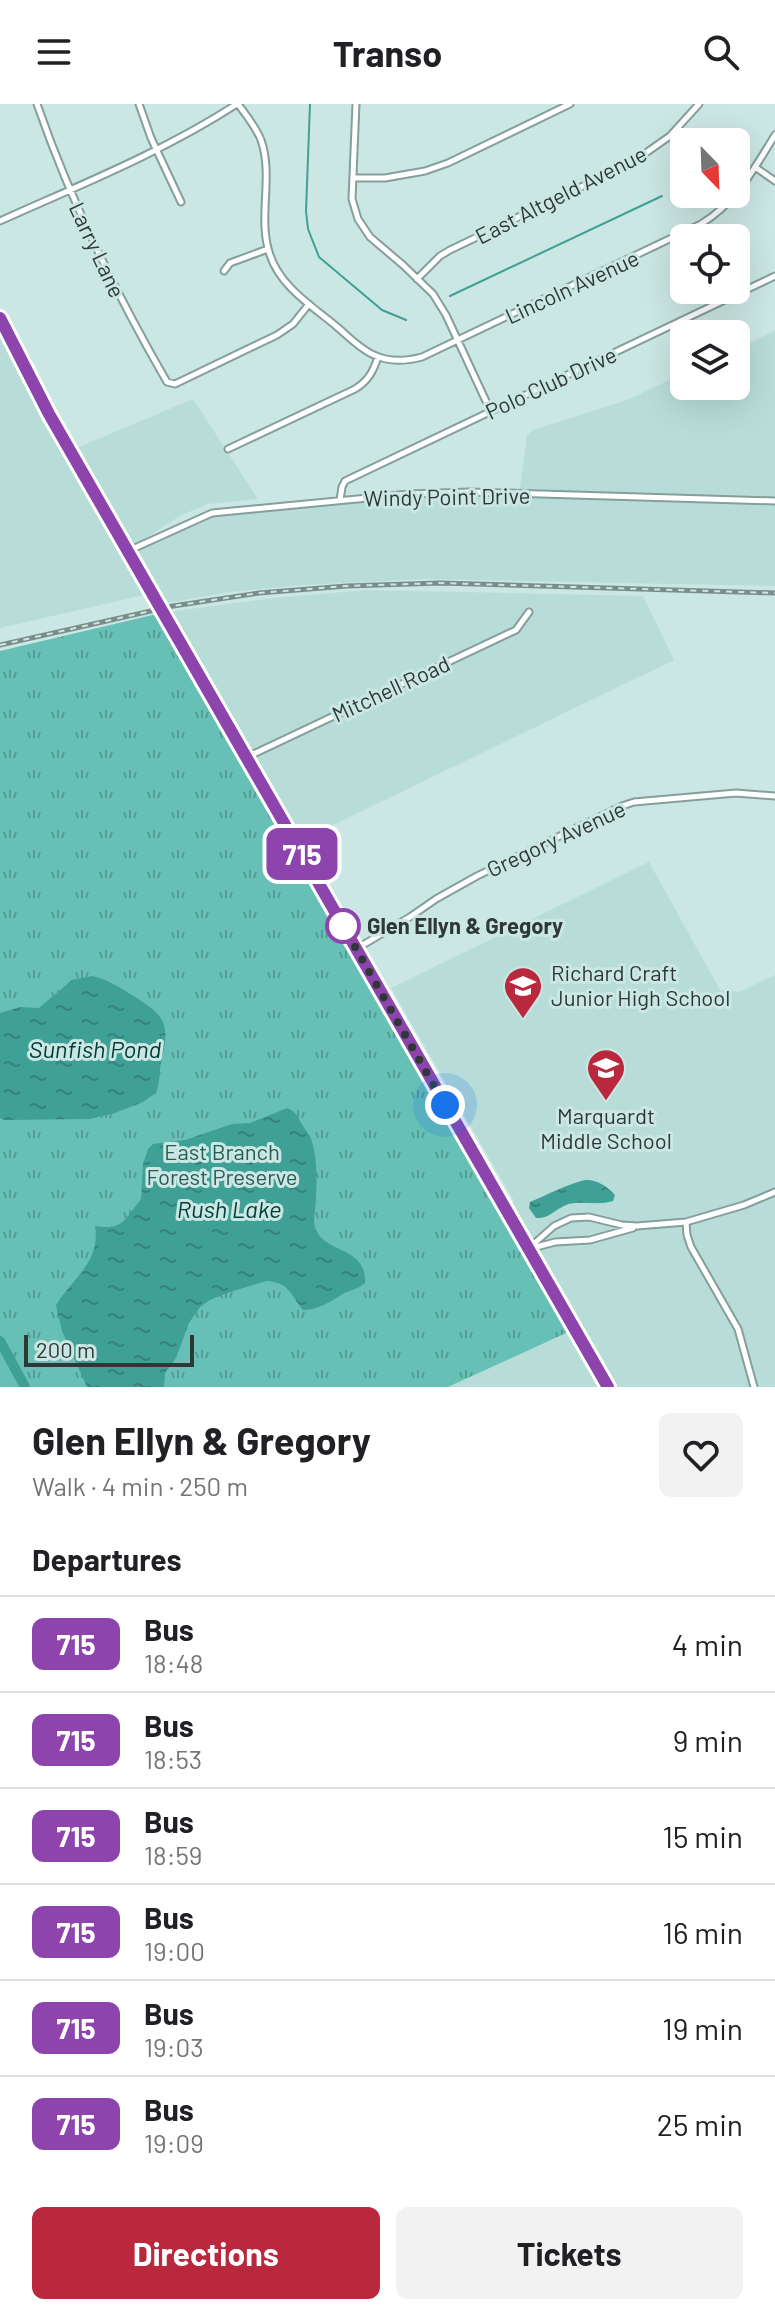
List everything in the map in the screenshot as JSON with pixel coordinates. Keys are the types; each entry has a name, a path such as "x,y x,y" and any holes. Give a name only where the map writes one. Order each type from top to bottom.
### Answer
{"street":[{"name":"Larry Lane","path":"37,104 95,250 167,382 175,384 277,335 293,324 309,304"},
{"path":"139,104 181,202"},
{"path":"0,221 157,150 238,104 258,133 264,151 264,226 268,249 280,275 309,304 363,349 378,357 366,382 355,389 228,449"},
{"path":"356,104 354,209 364,229 425,284 441,306 491,412"},
{"path":"354,178 401,176 436,167 570,104"},
{"name":"East Altgeld Avenue","path":"417,279 450,250 641,158 680,127 699,104"},
{"name":"Lincoln Avenue","path":"378,357 401,361 422,357 701,224 731,201 775,135"},
{"path":"755,167 775,181"},
{"path":"224,271 230,263 268,249"},
{"name":"Polo Club Drive","path":"340,500 345,481 775,276"},
{"path":"0,318 37,392 608,1387"},
{"name":"Windy Point Drive","path":"128,551 212,513 409,494 470,492 775,501"},
{"name":"Mitchell Road","path":"247,757 516,630 529,612"},
{"name":"Gregory Avenue","path":"356,949 477,876 622,806 634,802 736,793 775,796"},
{"path":"528,1249 554,1226 571,1218 589,1217 637,1226 686,1222 744,1205 775,1192"},
{"path":"686,1222 691,1247 738,1329 754,1387"},
{"path":"528,1249 555,1242 590,1240 637,1226"}],"shaded area":[{"path":"0,325 13,352 148,594 0,628"},
{"path":"775,331 775,586 427,579 301,585 230,592 161,604 132,553 213,516 408,496 519,496 527,435 533,430 627,400 670,380 670,400 750,400 750,343"},
{"path":"193,399 258,499 207,504 178,517 130,549 72,450"},
{"path":"367,590 643,596 674,660 298,842 168,612"},
{"path":"649,862 720,990 739,992 775,975 775,1387 448,1387 577,1329 507,1206 514,1201 391,988"}],"green space":[{"name":"East Branch Forest Preserve","path":"161,613 573,1330 448,1387 0,1387 0,651"}],"water":[{"name":"Sunfish Pond","path":"92,976 132,995 163,1021 165,1038 156,1093 143,1102 90,1119 0,1118 0,1013 20,1007 39,1008 72,980"},
{"name":"Rush Lake","path":"287,1108 297,1116 311,1137 314,1148 314,1222 317,1232 324,1240 358,1261 364,1270 365,1283 323,1306 308,1310 303,1310 288,1290 274,1282 266,1281 227,1293 200,1307 189,1323 176,1358 165,1373 164,1387 87,1387 62,1331 56,1305 90,1260 96,1239 95,1226 111,1227 121,1223 141,1199 143,1164 148,1149 153,1144 185,1140 232,1124 250,1123"},
{"path":"585,1180 597,1182 608,1189 615,1195 613,1201 571,1204 541,1218 536,1218 529,1208 530,1202"}],"waterway":[{"path":"310,104 306,211 308,229 319,257 382,310 406,320"},
{"path":"450,296 662,196"},
{"path":"0,1341 25,1387"}],"railway":[{"path":"0,645 173,606 259,593 347,586 440,583 775,593"}],"bus line":[{"name":"715","path":"0,318 49,414 608,1387"}],"place":[{"name":"Glen Ellyn & Gregory","path":"343,926"},
{"name":"Richard Craft Junior High School","path":"523,1020"},
{"name":"Marquardt Middle School","path":"606,1102"}],"route":[{"path":"343,926 445,1105"}]}
